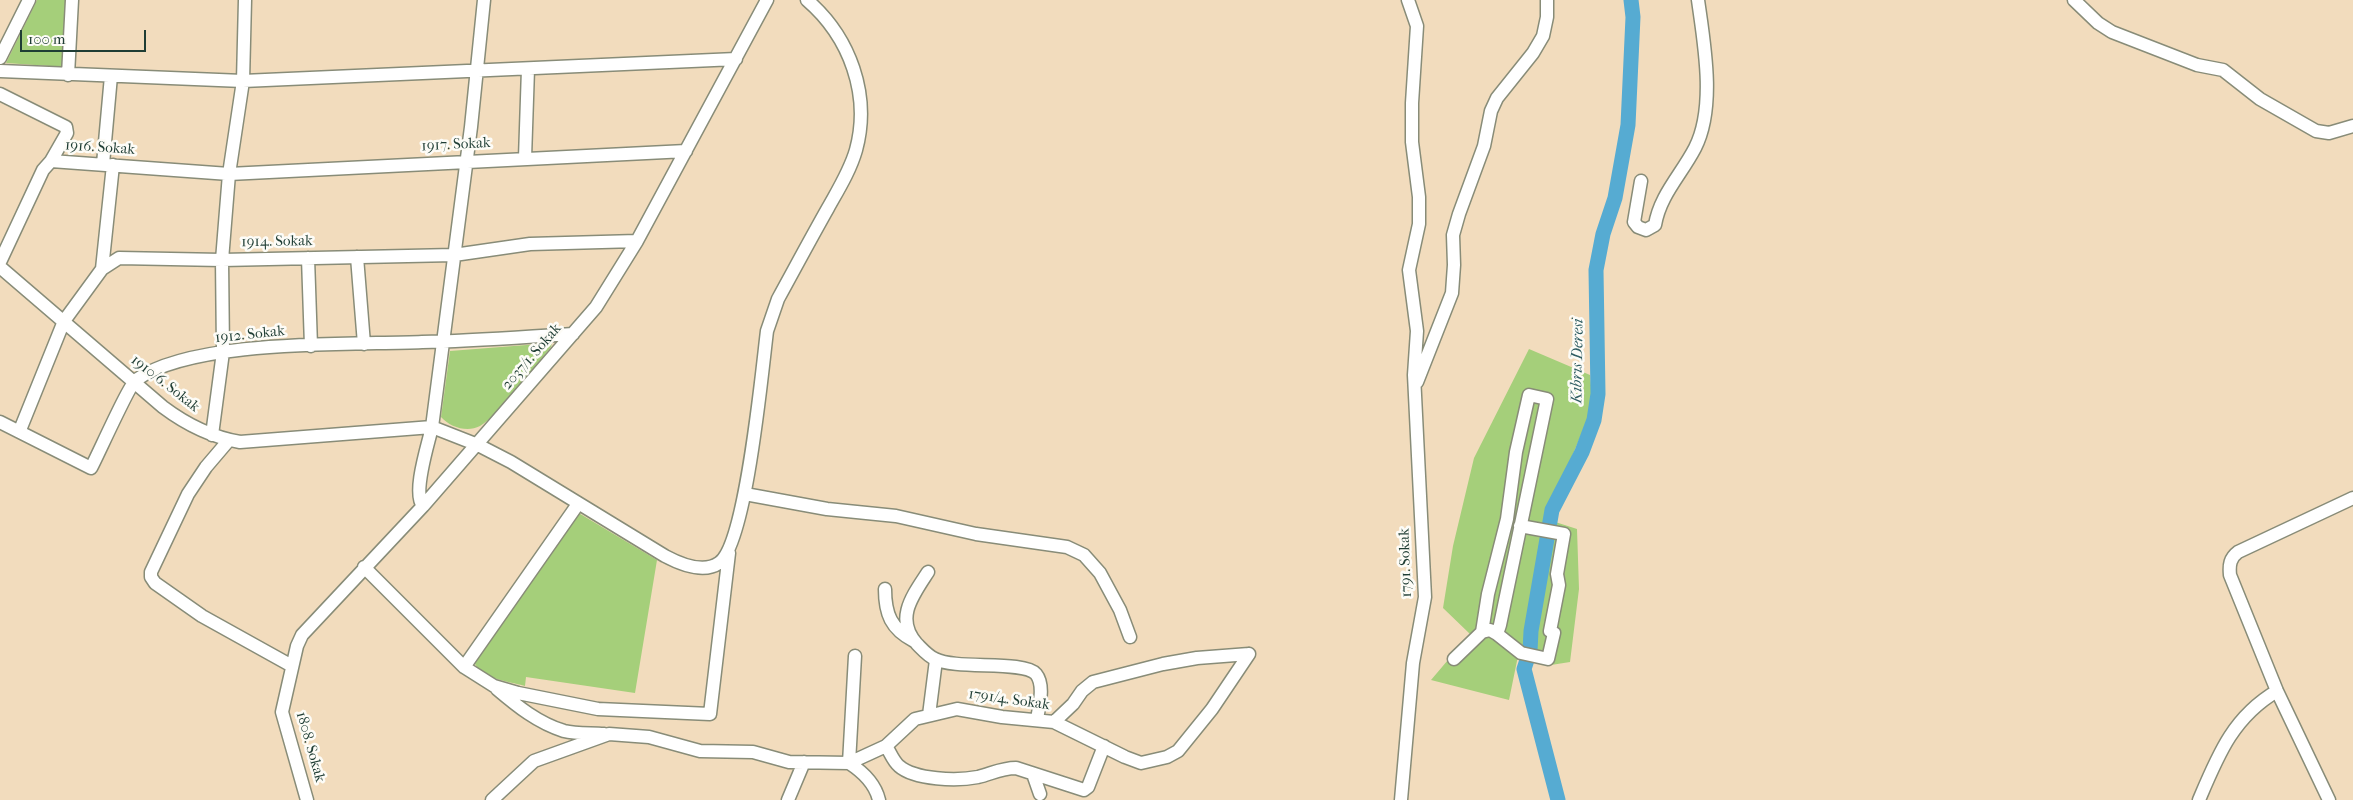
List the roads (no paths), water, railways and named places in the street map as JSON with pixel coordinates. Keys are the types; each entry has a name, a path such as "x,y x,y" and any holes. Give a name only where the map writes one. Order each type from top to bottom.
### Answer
{"street":[{"path":"0,58 30,0"},
{"path":"68,75 72,0"},
{"path":"212,435 223,352 222,260 229,174 243,81 245,0"},
{"path":"423,506 419,501 419,487 432,427 466,161 484,0"},
{"name":"2037/1. Sokak","path":"283,703 302,635 478,445 609,289 768,0"},
{"path":"494,686 518,693 598,709 710,714 728,553 746,494 767,331 778,298 850,167 859,135 862,111 853,66 839,36 828,21 807,0"},
{"name":"1791. Sokak","path":"1402,800 1413,663 1425,597 1414,369 1417,331 1409,270 1419,224 1419,197 1412,142 1412,103 1417,26 1408,0"},
{"path":"1416,384 1452,294 1454,235 1459,214 1484,146 1491,111 1497,98 1534,53 1543,36 1547,17 1547,0"},
{"path":"1641,181 1634,222 1638,227 1646,230 1655,225 1661,200 1689,160 1700,137 1706,91 1703,37 1698,0"},
{"path":"2074,0 2098,23 2112,32 2197,65 2223,70 2260,99 2316,131 2329,133 2353,126"},
{"path":"0,71 243,81 736,58"},
{"path":"525,158 528,69"},
{"path":"102,269 111,76"},
{"path":"0,94 66,127 67,133 51,161"},
{"name":"1917. Sokak","path":"229,174 686,151"},
{"name":"1916. Sokak","path":"0,262 44,170 51,161 229,174"},
{"name":"1914. Sokak","path":"20,430 64,321 102,269 119,258 222,260 454,255 530,244 637,241"},
{"path":"357,257 364,344"},
{"path":"308,258 311,346"},
{"name":"1910/6. Sokak","path":"0,267 185,423 212,435 240,442 432,427"},
{"name":"1912. Sokak","path":"134,381 168,364 223,352 573,334"},
{"path":"0,422 20,430 91,468 134,381"},
{"path":"1482,632 1488,594 1507,519 1516,452 1529,395 1547,399 1497,634"},
{"path":"432,427 478,445 511,462 678,563 696,567 712,567 728,553"},
{"path":"229,440 206,467 188,494 151,572 151,577 153,582 202,616 292,666"},
{"path":"746,494 827,509 896,516 976,534 1067,547 1084,555 1100,573 1120,610 1130,637"},
{"path":"2329,800 2277,691 2230,575 2231,560 2238,552 2353,498"},
{"path":"464,667 578,504"},
{"path":"1454,659 1482,632 1490,630 1528,655 1548,659 1554,633 1550,631 1559,585 1557,574 1564,534 1520,526"},
{"path":"364,567 464,667 494,686 514,704 545,723 566,731 649,737 700,751 753,752 789,762 849,763 860,770 876,788 880,800"},
{"path":"928,572 911,598 906,623 908,633 936,660 987,667 1030,669 1038,676 1041,692 1037,719"},
{"path":"886,589 890,618 900,634 916,642"},
{"name":"1791/4. Sokak","path":"849,763 886,746 915,719 957,709 1002,717 1054,722 1142,763 1167,757 1178,751 1212,709 1249,654 1197,658 1163,664 1093,682 1082,691 1073,704 1054,722"},
{"path":"849,763 855,656"},
{"path":"928,715 936,660"},
{"path":"2199,800 2221,750 2244,716 2258,702 2277,691"},
{"name":"1808. Sokak","path":"283,703 283,719 307,800"},
{"path":"492,800 534,761 609,734"},
{"path":"886,746 897,765 907,772 961,780 1004,768 1016,768 1084,790 1088,786 1104,746"},
{"path":"788,800 804,762"},
{"path":"1032,774 1040,794"}],"waterway":[{"name":"Kıbrıs Deresi","path":"1558,800 1524,669 1530,651 1531,631 1552,510 1582,452 1594,420 1598,394 1596,270 1603,234 1615,198 1628,125 1633,17 1631,0"}]}
